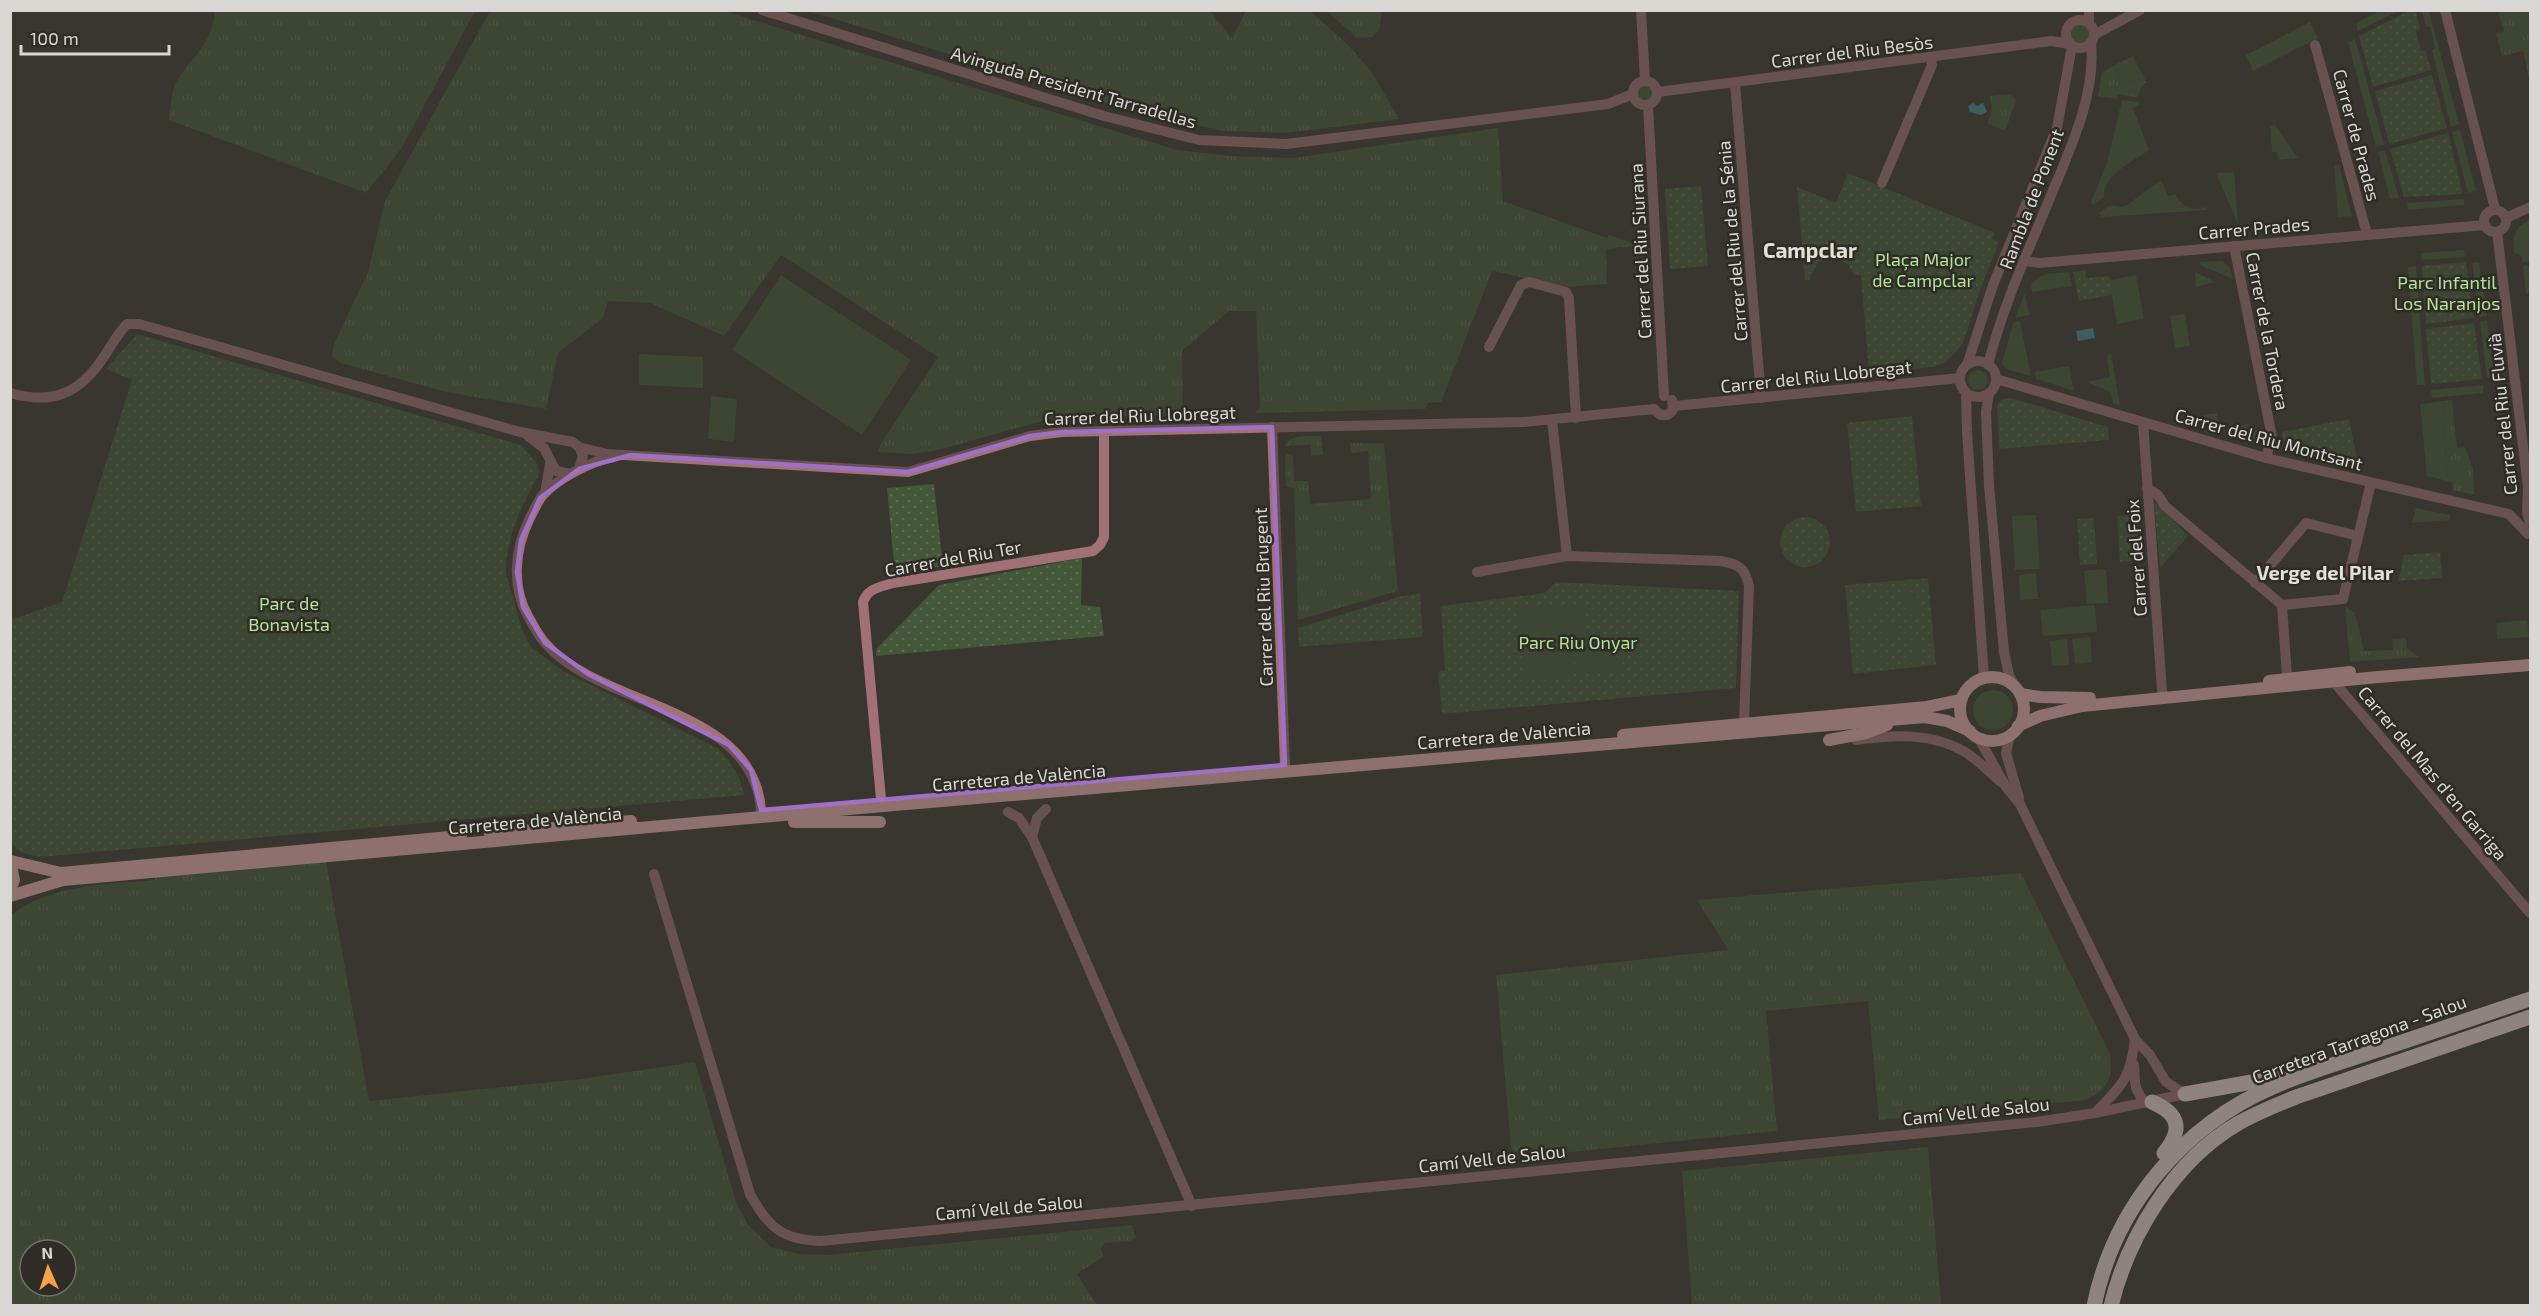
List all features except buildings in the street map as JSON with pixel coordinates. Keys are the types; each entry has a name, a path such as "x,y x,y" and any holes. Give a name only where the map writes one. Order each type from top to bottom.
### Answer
{"highway":[{"name":"Carretera Tarragona - Salou","path":"2094,1305 2103,1268 2123,1222 2140,1194 2180,1149 2221,1114 2276,1085 2530,999"},
{"name":"Carretera Tarragona - Salou","path":"2111,1305 2126,1260 2150,1211 2168,1187 2200,1153 2223,1133 2255,1114 2296,1097 2530,1017"},
{"path":"2185,1094 2325,1068"},
{"path":"2140,1194 2150,1171 2177,1135 2176,1124 2170,1113 2151,1102"}],"main road":[{"path":"2530,657 2288,677 2267,682 2078,699 2018,690 1997,677 1984,678 1974,683 1962,700 1961,715 1974,734 1992,740 2040,716 2082,706 2530,665"},
{"path":"2014,730 2024,711 2018,690"},
{"name":"Carretera de València","path":"10,861 61,873 1927,707 1962,700"},
{"name":"Carretera de València","path":"10,896 70,880 726,820 1925,717 1947,721 1974,734"},
{"path":"1829,740 1866,733 1895,720"},
{"path":"726,820 880,822"},
{"path":"10,861 14,880 10,890"}],"street":[{"name":"Avinguda President Tarradellas","path":"762,10 1104,116 1199,140 1286,144 1608,104 1633,94"},
{"path":"1641,10 1645,80"},
{"path":"2069,10 2065,35 2071,45 2081,48 2092,32 2111,26 2140,10"},
{"name":"Rambla de Ponent","path":"1988,364 2001,320 2082,111 2091,63 2092,32 2089,10"},
{"path":"2445,10 2495,209"},
{"path":"2051,41 2079,19 2092,32"},
{"name":"Carrer del Riu Besòs","path":"1658,92 2051,41 2071,45"},
{"name":"Rambla de Ponent","path":"1967,365 1993,285 2057,128 2071,45"},
{"name":"Carrer de Prades","path":"2315,45 2367,234"},
{"path":"1882,183 1932,65 1931,57"},
{"path":"1645,80 1654,83 1658,92 1656,99 1648,105 1639,104 1633,94 1635,86 1645,80"},
{"name":"Carrer del Riu de la Sénia","path":"1735,83 1761,398"},
{"name":"Carrer del Riu Siurana","path":"1648,105 1664,396"},
{"path":"2506,218 2530,207"},
{"path":"2495,209 2502,211 2506,218 2505,227 2497,232 2489,230 2485,225 2486,214 2495,209"},
{"name":"Carrer Prades","path":"2025,261 2039,263 2485,225"},
{"name":"Carrer del Riu Fluvià","path":"2497,232 2529,496 2527,513 2530,522"},
{"name":"Carrer de la Tordera","path":"2234,246 2272,437 2266,458"},
{"path":"1489,347 1521,285 1528,282 1566,292 1569,298 1576,418"},
{"path":"10,393 35,398 68,394 96,369 127,324 139,324 520,432 573,442 579,447 583,461 574,472 561,474 537,440 520,432"},
{"path":"1989,393 1977,397 1966,393 1962,388 1960,378 1967,365 1974,362 1988,364 1996,379 1989,393 1986,417 1989,485 2004,652 2009,675 2018,690"},
{"name":"Carrer del Riu Llobregat","path":"1674,406 1960,378"},
{"name":"Carrer del Riu Montsant","path":"1996,379 2266,458 2509,514 2530,536"},
{"path":"1966,393 1984,678"},
{"path":"1664,396 1671,399 1674,406 1671,413 1664,416 1654,409 1656,400 1664,396"},
{"name":"Carrer del Riu Llobregat","path":"579,447 607,454 908,471 1030,436 1104,431 1552,420 1654,409"},
{"path":"1552,420 1567,556"},
{"name":"Carrer del Foix","path":"2143,422 2162,691"},
{"name":"Carrer del Riu Brugent","path":"1272,428 1285,765"},
{"name":"Carrer del Riu Ter","path":"881,800 863,602 865,595 872,590 893,583 1093,551 1100,546 1104,537 1104,431"},
{"path":"550,460 553,447 564,441"},
{"name":"Carrer del Riu Llobregat","path":"545,493 574,472 608,458 631,455"},
{"name":"Carrer del Riu Llobregat","path":"550,460 545,493 520,540 517,572 518,592 523,607 545,643 588,674 709,731 729,745 751,770 758,788 761,810"},
{"path":"2147,488 2282,605 2343,599 2371,483"},
{"path":"2255,583 2306,523 2358,536"},
{"path":"1477,572 1567,556 1721,561 1737,564 1744,569 1749,586 1744,723"},
{"path":"2282,605 2288,677"},
{"path":"2512,666 2530,671"},
{"name":"Carrer del Mas d'en Garriga","path":"2334,682 2530,913"},
{"path":"2014,730 2006,753 2020,804 2135,1039 2150,1054 2158,1070 2174,1089 2185,1094"},
{"path":"1974,734 2006,787 2020,804"},
{"path":"1829,740 1910,736 1937,740 1966,752 2006,787"},
{"path":"1032,837 1037,818 1046,809"},
{"path":"1008,812 1019,818 1032,837 1192,1206"},
{"name":"Camí Vell de Salou","path":"654,874 750,1194 761,1214 773,1227 786,1236 801,1241 1192,1206 1698,1154 2003,1126 2095,1113 2185,1094"},
{"path":"2135,1039 2134,1084 2137,1092 2151,1102 2160,1086 2158,1070"},
{"path":"2095,1113 2124,1083 2133,1059"}],"highlighted area":[{"path":"1272,427 1285,765 761,810 751,770 729,745 588,674 545,643 523,607 517,572 521,540 540,498 579,469 631,455 908,472 1030,436 1062,432"}],"green space":[{"path":"215,10 475,11 401,149 366,193 169,120 176,83 202,48 210,32"},
{"path":"490,11 724,11 1177,150 1231,156 1293,158 1498,128 1503,201 1607,238 1609,235 1636,244 1636,246 1606,249 1607,284 1566,287 1492,271 1441,402 1428,403 1425,409 1255,413 1260,408 1256,311 1229,311 1182,351 1183,415 1049,419 938,450 913,454 878,452 880,445 938,357 781,255 724,336 650,303 608,301 603,318 558,353 546,409 446,392 341,363 332,356 334,344 368,272 385,201"},
{"path":"808,11 1210,11 1232,38 1246,11 1310,11 1347,44 1371,71 1399,119 1285,133 1222,131 1105,102"},
{"path":"1327,11 1382,11 1379,31 1371,37 1357,38"},
{"path":"2380,11 2398,11 2358,31 2356,23"},
{"path":"2409,11 2416,11 2420,29 2416,31 2421,51 2426,51 2431,70 2373,87 2359,36"},
{"path":"2422,11 2429,11 2459,124 2451,127 2432,50 2435,48 2430,27 2426,27"},
{"path":"2498,11 2528,11 2530,16 2530,82 2523,51 2502,56 2496,33 2504,31"},
{"path":"2310,22 2318,38 2253,71 2246,55"},
{"path":"2080,23 2087,26 2090,33 2087,40 2080,43 2073,40 2070,33 2073,26"},
{"path":"2355,39 2384,145 2376,147 2348,42"},
{"path":"2133,56 2144,77 2123,84 2113,66"},
{"path":"2113,66 2123,84 2144,77 2146,82 2140,89 2138,97 2118,95 2117,99 2098,96 2102,72"},
{"path":"2432,75 2447,128 2389,144 2375,91"},
{"path":"1642,86 1648,86 1652,93 1648,100 1642,100 1638,96 1638,90"},
{"path":"2011,94 2016,101 2005,131 1987,123 1992,110 1990,96"},
{"path":"2122,100 2139,102 2140,105 2133,108 2149,150 2113,176 2104,189 2104,197 2093,205 2091,202 2107,163"},
{"path":"2275,125 2298,158 2278,160 2277,152 2272,152 2270,126"},
{"path":"2460,130 2476,191 2468,193 2452,132"},
{"path":"2448,133 2463,194 2404,197 2390,149"},
{"path":"2385,150 2399,198 2390,199 2378,152"},
{"path":"2334,165 2339,165 2352,216 2338,217"},
{"path":"2234,172 2238,224 2216,173"},
{"name":"Plaça Major de Campclar","path":"1848,173 1995,233 1992,239 1999,242 1963,343 1944,363 1932,367 1869,373 1861,275 1854,275 1848,265 1835,259 1818,262 1809,280 1805,280 1797,187 1836,203"},
{"path":"2161,180 2168,196 2175,194 2188,207 2197,209 2207,207 2207,210 2102,217 2099,213 2110,205 2122,207 2127,205"},
{"path":"1701,186 1708,266 1670,269 1665,189"},
{"path":"2464,199 2464,205 2408,210 2407,203"},
{"path":"2530,220 2530,262 2522,262 2522,257 2514,252 2514,236 2521,226"},
{"path":"2464,250 2465,257 2422,260 2421,253"},
{"path":"2222,261 2230,268 2233,279 2202,266 2199,262"},
{"name":"Parc Infantil Los Naranjos","path":"2466,262 2474,318 2426,324 2422,266"},
{"path":"2479,262 2487,316 2479,317 2472,263"},
{"path":"2416,266 2425,385 2417,385 2408,267"},
{"path":"2523,266 2530,266 2530,293 2526,294"},
{"path":"2085,270 2086,278 2109,276 2112,295 2079,301 2073,272"},
{"path":"2069,272 2072,286 2032,292 2031,284 2039,277"},
{"path":"2195,272 2215,282 2196,287"},
{"path":"781,275 911,360 862,435 732,350"},
{"path":"2136,275 2144,319 2117,324 2109,280"},
{"path":"2025,293 2029,315 2015,318"},
{"path":"2185,314 2190,346 2175,348 2170,316"},
{"path":"2020,321 2031,376 2006,369 2002,363 2013,323"},
{"path":"2487,321 2495,377 2487,378 2480,322"},
{"path":"2474,323 2482,379 2431,384 2426,329"},
{"name":"Parc de Bonavista","path":"137,334 521,445 535,461 540,472 521,509 512,533 506,560 506,574 523,632 531,647 563,671 719,749 738,776 744,795 39,857 23,853 11,844 11,620 62,602 132,380 106,369"},
{"path":"2111,353 2120,405 2113,403 2111,392 2087,382 2110,377 2107,357"},
{"path":"639,354 703,357 703,388 639,385"},
{"path":"2069,366 2074,391 2036,379 2035,372"},
{"path":"1978,370 1985,373 1988,380 1985,387 1978,390 1971,387 1968,380 1971,373"},
{"path":"2483,385 2483,393 2432,398 2431,390"},
{"path":"711,396 737,399 734,442 708,439"},
{"path":"2011,398 2108,427 2109,440 1999,449 1997,405 2003,399"},
{"path":"2452,400 2457,448 2465,447 2473,469 2474,495 2453,490 2452,482 2447,481 2443,401"},
{"path":"2443,401 2447,481 2427,476 2420,404"},
{"path":"2217,413 2221,434 2201,415"},
{"path":"1912,416 1921,506 1856,512 1847,423"},
{"path":"2349,419 2357,459 2312,449 2307,456 2291,452 2284,444 2282,432"},
{"path":"2248,424 2250,432 2261,429 2257,440 2248,442 2226,436 2225,429"},
{"path":"1321,436 1323,455 1311,456 1310,445 1285,446 1296,437"},
{"path":"1350,443 1384,443 1398,591 1298,620 1294,488 1286,487 1285,453 1293,456 1294,481 1308,481 1310,504 1371,499 1368,451 1351,453"},
{"path":"934,484 943,566 895,574 887,488"},
{"path":"2157,503 2188,536 2160,568 2154,504"},
{"path":"2416,508 2450,515 2450,520 2412,523"},
{"path":"2137,514 2141,560 2120,562 2117,516"},
{"path":"2036,515 2040,569 2015,570 2012,516"},
{"path":"1805,517 1823,524 1830,542 1823,560 1805,567 1787,560 1780,542 1787,524"},
{"path":"2094,518 2097,564 2080,565 2077,519"},
{"path":"2440,552 2442,578 2398,581 2404,555"},
{"path":"1082,558 1081,605 1100,607 1104,636 876,656 877,648 939,585"},
{"path":"2106,569 2108,603 2087,604 2084,571"},
{"path":"2036,573 2038,599 2020,600 2019,575"},
{"path":"1928,578 1936,665 1853,674 1845,585"},
{"name":"Parc Riu Onyar","path":"1556,582 1739,591 1736,688 1442,714 1438,672 1445,671 1441,606 1544,593"},
{"path":"1420,593 1423,637 1299,647 1298,628 1402,596"},
{"path":"1917,595 1919,618 1914,619 1911,605 1905,601 1894,602 1894,597"},
{"path":"1884,598 1885,603 1871,606 1868,613 1869,623 1863,623 1861,600"},
{"path":"1585,604 1587,636 1522,641 1519,608"},
{"path":"2095,605 2097,632 2043,636 2040,610"},
{"path":"2345,607 2355,613 2364,651 2393,650 2392,639 2406,638 2407,648 2419,657 2350,662"},
{"path":"2527,620 2529,637 2497,639 2496,623"},
{"path":"1892,623 1900,631 1892,639 1884,631"},
{"path":"1615,635 1618,671 1576,675 1573,638"},
{"path":"2090,637 2092,662 2075,664 2072,639"},
{"path":"1921,639 1923,662 1905,663 1905,658 1912,656 1915,652 1915,640"},
{"path":"2067,639 2069,665 2052,666 2050,641"},
{"path":"1870,643 1873,655 1876,659 1883,660 1884,665 1867,667 1865,644"},
{"path":"1570,647 1573,675 1526,679 1523,650"},
{"path":"1993,690 2007,696 2013,710 2007,724 1993,730 1979,724 1973,710 1979,696"},
{"path":"326,861 369,1101 581,1079 695,1062 736,1202 748,1225 771,1247 798,1254 827,1255 1132,1225 1136,1238 1129,1241 1105,1243 1101,1249 1103,1257 1077,1274 1097,1305 11,1306 11,915 43,897 61,892 98,885 155,880 155,876"},
{"path":"2021,873 2110,1054 2110,1077 2099,1092 2086,1100 1879,1120 1868,1001 1766,1011 1777,1131 1512,1158 1496,975 1728,950 1697,900"},
{"path":"1928,1147 1941,1305 1692,1305 1682,1171"}],"water":[{"path":"1973,103 1977,106 1983,103 1987,112 1981,115 1970,112 1968,106"},
{"path":"2093,328 2095,338 2078,341 2076,331"}],"district":[{"name":"Campclar","path":"1810,249"},
{"name":"Verge del Pilar","path":"2325,572"}]}
